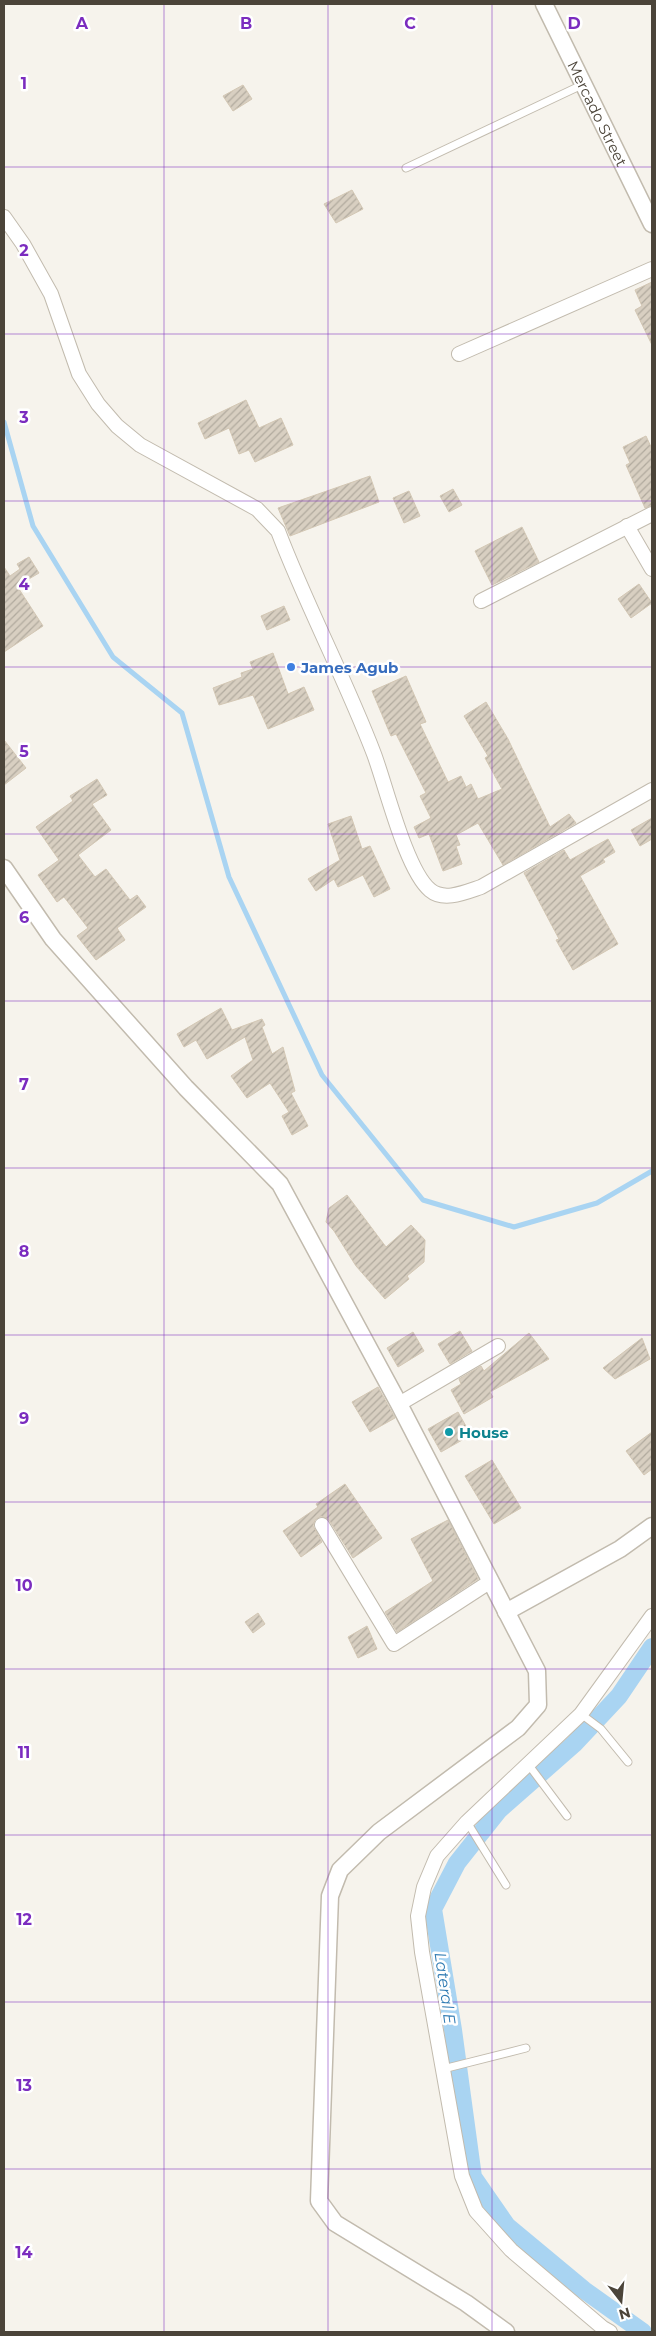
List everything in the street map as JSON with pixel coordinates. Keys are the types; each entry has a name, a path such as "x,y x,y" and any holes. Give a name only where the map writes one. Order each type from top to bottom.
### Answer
{"street":[{"name":"Mercado Street","path":"544,4 652,224"},
{"path":"4,217 23,244 50,294 79,374 98,404 111,419 140,445 257,510 278,531 374,754 403,840 420,878 431,892 450,897 480,887 652,790"},
{"path":"460,354 652,270"},
{"path":"482,601 652,514"},
{"path":"627,526 652,569"},
{"path":"4,868 53,939 186,1088 280,1184 399,1404 537,1671 538,1706 518,1728 379,1832 340,1870 330,1896 319,2201 335,2223 466,2303 506,2332"},
{"path":"399,1404 498,1346"},
{"path":"322,1525 394,1644 491,1581"},
{"path":"506,1612 620,1549 652,1526"},
{"path":"610,2332 512,2250 476,2211 462,2176 418,1916 424,1887 437,1856 584,1716 652,1616"}],"lane":[{"path":"406,168 584,84"},
{"path":"584,1716 601,1729 628,1762"},
{"path":"530,1766 567,1816"},
{"path":"470,1825 506,1884"},
{"path":"443,2069 526,2048"}],"building":[{"path":"243,85 252,99 233,111 223,96"},
{"path":"352,190 363,209 336,223 324,204"},
{"path":"652,282 652,345 635,310 642,306 635,290"},
{"path":"246,400 259,428 281,418 293,445 255,462 249,450 239,454 229,428 205,439 198,423"},
{"path":"646,436 652,449 652,505 645,508 626,465 630,463 623,447"},
{"path":"370,476 379,502 290,536 278,508"},
{"path":"453,489 462,505 449,512 440,496"},
{"path":"409,491 420,516 404,523 393,498"},
{"path":"522,527 539,562 492,585 475,551"},
{"path":"29,557 39,573 17,586 43,626 4,652 4,567 10,576 20,569 17,564"},
{"path":"639,584 652,603 631,618 618,599"},
{"path":"284,606 290,620 267,630 261,616"},
{"path":"273,653 288,694 304,687 314,710 268,729 253,695 219,705 213,688 242,677 241,673 253,669 250,662"},
{"path":"406,676 426,722 420,724 448,782 461,776 466,787 471,784 478,799 502,789 485,758 488,756 464,716 486,702 508,739 550,827 569,814 576,823 503,865 478,823 456,835 460,845 456,846 462,864 443,871 429,834 419,838 414,827 431,818 420,796 426,793 396,734 391,736 372,691"},
{"path":"4,740 26,768 4,785"},
{"path":"97,779 107,795 92,804 111,830 78,855 95,877 106,869 130,900 137,895 146,907 117,928 125,940 96,960 77,936 88,928 64,897 57,902 38,875 59,860 36,827 73,801 70,796"},
{"path":"351,816 362,849 370,846 390,889 374,897 363,875 338,887 334,879 316,891 308,879 340,860 328,824"},
{"path":"652,818 652,839 640,846 631,830"},
{"path":"608,839 615,852 603,859 605,862 580,876 618,944 573,970 556,940 559,939 524,873 564,850 570,860"},
{"path":"221,1008 232,1030 262,1019 265,1025 262,1027 272,1054 283,1047 295,1091 291,1093 308,1126 292,1135 282,1116 289,1112 270,1083 247,1098 231,1076 253,1060 245,1037 207,1059 196,1040 184,1047 177,1034"},
{"path":"347,1195 386,1247 411,1225 425,1240 424,1262 407,1276 409,1279 385,1299 356,1266 334,1231 326,1222 329,1208"},
{"path":"460,1331 472,1351 450,1364 438,1344"},
{"path":"413,1332 424,1351 398,1367 387,1348"},
{"path":"529,1333 549,1359 490,1392 493,1397 464,1414 451,1390 461,1384 459,1379 481,1366 484,1371"},
{"path":"642,1338 650,1359 615,1379 603,1368"},
{"path":"378,1387 395,1418 370,1432 352,1402"},
{"name":"House","path":"458,1412 471,1435 441,1452 428,1429"},
{"path":"652,1432 652,1469 644,1475 626,1451"},
{"path":"492,1460 521,1508 494,1524 465,1476"},
{"path":"345,1484 382,1538 353,1558 329,1520 321,1516 315,1520 313,1526 322,1542 301,1557 283,1531 318,1507 316,1504"},
{"path":"448,1520 478,1579 397,1632 385,1612 433,1581 411,1539"},
{"path":"258,1613 265,1624 253,1633 245,1622"},
{"path":"367,1626 377,1649 358,1658 348,1637"}],"waterway":[{"path":"4,422 33,526 113,657 182,713 229,877 322,1075 423,1200 514,1227 597,1203 652,1171"},
{"name":"Lateral E","path":"643,2332 584,2290 507,2226 473,2177 453,2030 433,1909 457,1863 499,1810 574,1744 619,1696 652,1647"}],"place":[{"name":"James Agub","path":"291,667"},
{"name":"House","path":"449,1432"}]}
